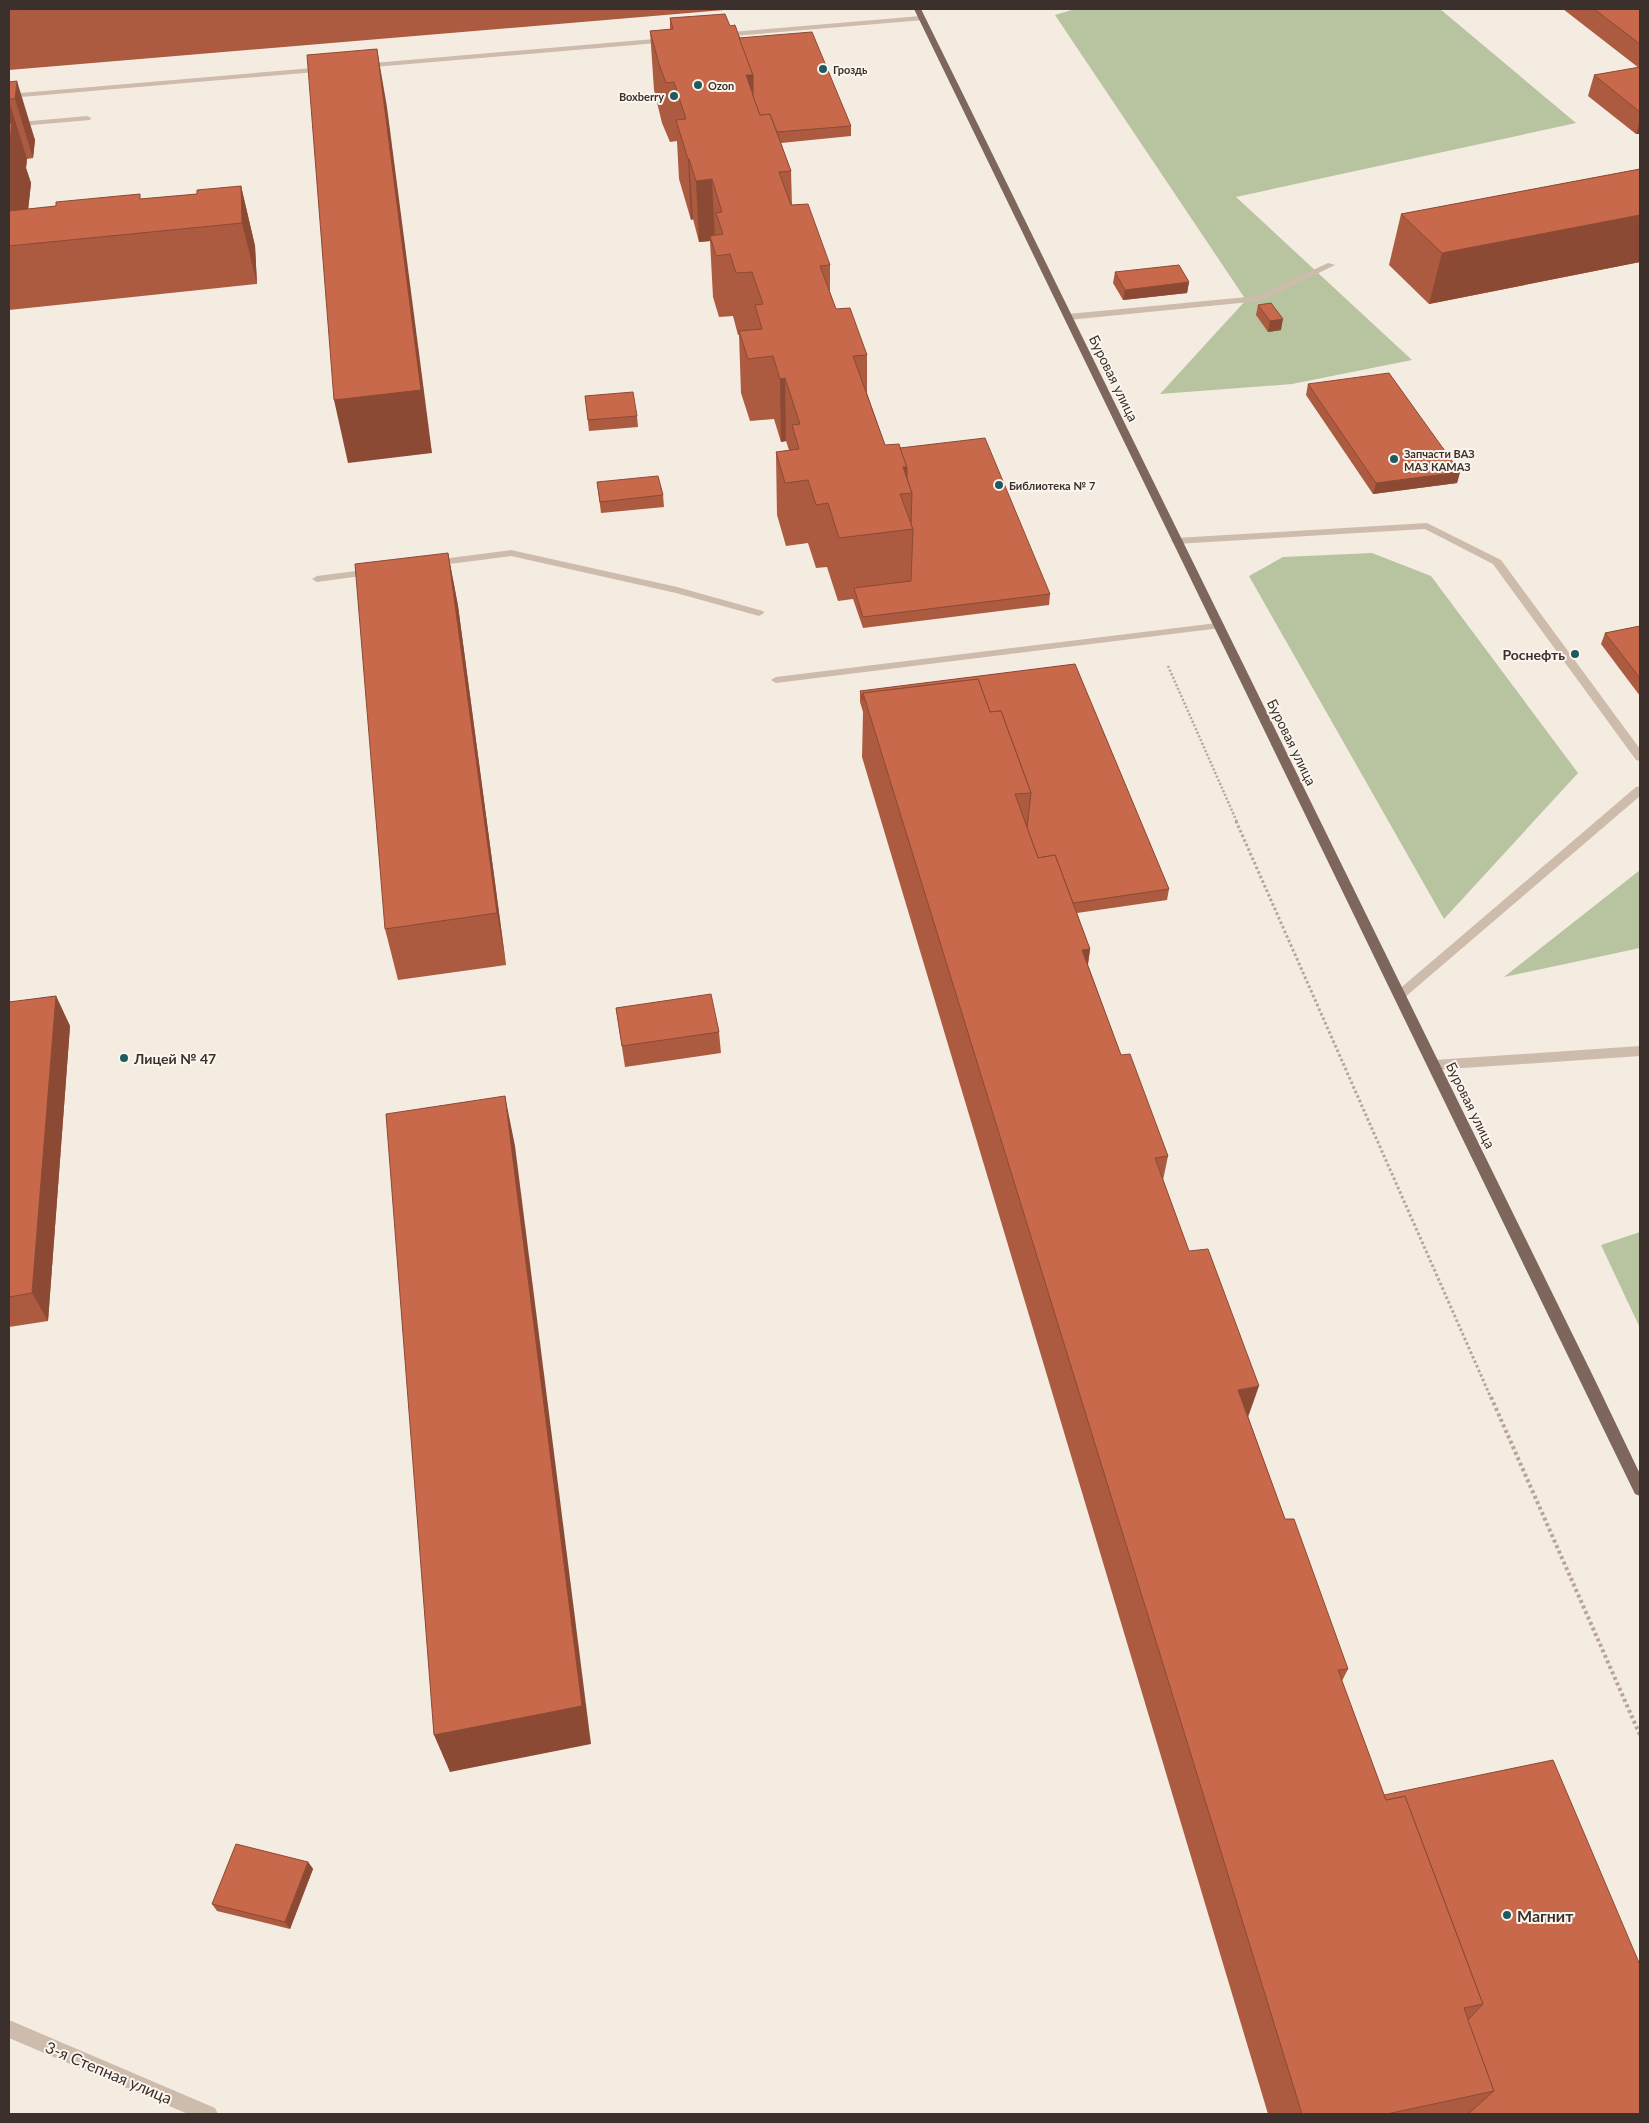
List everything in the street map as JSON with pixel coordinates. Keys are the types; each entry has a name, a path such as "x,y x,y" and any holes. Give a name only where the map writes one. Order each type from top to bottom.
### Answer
{"main road":[{"name":"Буровая улица","path":"919,13 1176,541 1516,1230 1640,1489"}],"street":[{"path":"717,35 919,13"},
{"path":"354,66 678,38"},
{"path":"9,96 334,68"},
{"path":"9,125 87,118"},
{"path":"1068,317 1260,298 1331,265"},
{"path":"1176,541 1427,526 1497,562 1640,757"},
{"path":"424,565 511,553 676,590 758,613"},
{"path":"317,579 385,570"},
{"path":"776,680 1218,626"},
{"path":"1400,994 1640,790"},
{"path":"1434,1065 1640,1050"},
{"name":"3-я Степная улица","path":"9,2029 209,2114"}],"path":[{"path":"1154,634 1640,1735"}],"green space":[{"path":"1075,9 1440,9 1576,123 1236,197 1412,360 1292,384 1160,394 1246,300 1055,15"},
{"path":"1372,553 1431,576 1578,773 1444,919 1249,576 1283,557"},
{"path":"1640,870 1640,948 1504,977"},
{"path":"1640,1232 1640,1328 1601,1245"}],"building":[{"path":"1594,9 1640,9 1640,44"},
{"path":"725,14 730,26 735,25 753,75 746,75 760,115 770,114 791,171 779,172 791,205 808,204 830,265 820,266 836,309 850,308 867,355 853,356 885,445 899,444 907,467 903,467 912,493 900,494 913,529 839,538 828,503 816,505 808,480 785,483 776,452 799,449 792,425 800,424 785,378 780,379 773,356 748,359 739,331 762,329 755,305 763,304 752,272 736,273 730,254 716,256 710,236 723,234 716,213 722,212 712,179 696,181 676,120 686,119 674,82 666,83 650,31 673,29 670,18"},
{"path":"812,32 851,126 777,132 770,114 760,115 753,96 753,75 739,38"},
{"path":"377,49 421,390 334,400 307,55"},
{"path":"1640,67 1640,112 1594,75"},
{"path":"17,81 15,99 9,99 9,82"},
{"path":"12,123 9,150 9,124"},
{"path":"1640,169 1640,215 1442,253 1401,214"},
{"path":"241,186 242,223 9,246 9,211 56,206 56,202 140,194 140,199 197,194 197,190"},
{"path":"1179,265 1189,282 1125,290 1115,272"},
{"path":"1271,303 1283,319 1270,321 1258,305"},
{"name":"Запчасти ВАЗ МАЗ КАМАЗ","path":"1389,373 1460,472 1376,483 1308,384"},
{"path":"633,392 637,416 588,420 585,396"},
{"path":"985,438 1050,594 863,617 854,588 911,581 912,493 907,478 907,467 900,448"},
{"path":"658,476 663,495 600,502 597,482"},
{"path":"448,553 497,913 385,929 355,564"},
{"path":"1640,626 1640,678 1605,633"},
{"path":"1075,664 1169,889 1073,903 1055,855 1038,858 1027,828 1031,793 1001,711 990,712 978,679 863,693 863,700 860,691"},
{"path":"978,679 990,712 1001,711 1031,793 1015,794 1038,858 1055,855 1090,949 1082,950 1121,1055 1130,1054 1168,1156 1155,1158 1189,1251 1208,1249 1259,1386 1238,1390 1285,1519 1294,1519 1348,1669 1338,1670 1386,1800 1405,1796 1483,2004 1464,2008 1494,2091 1387,2114 1302,2114 863,693"},
{"path":"711,994 719,1032 622,1046 616,1008"},
{"path":"56,996 32,1293 9,1297 9,1002"},
{"path":"505,1096 582,1706 434,1735 386,1114"},
{"name":"Магнит","path":"1553,1760 1640,1965 1640,2114 1468,2114 1494,2091 1468,2020 1483,2004 1405,1796 1386,1800 1384,1795"},
{"path":"236,1844 308,1862 285,1922 212,1904"}],"place":[{"name":"Гроздь","path":"823,69"},
{"name":"Ozon","path":"698,85"},
{"name":"Boxberry","path":"674,96"},
{"name":"Запчасти ВАЗ МАЗ КАМАЗ","path":"1394,459"},
{"name":"Библиотека № 7","path":"999,485"},
{"name":"Роснефть","path":"1575,654"},
{"name":"Лицей № 47","path":"124,1058"},
{"name":"Магнит","path":"1507,1915"}]}
